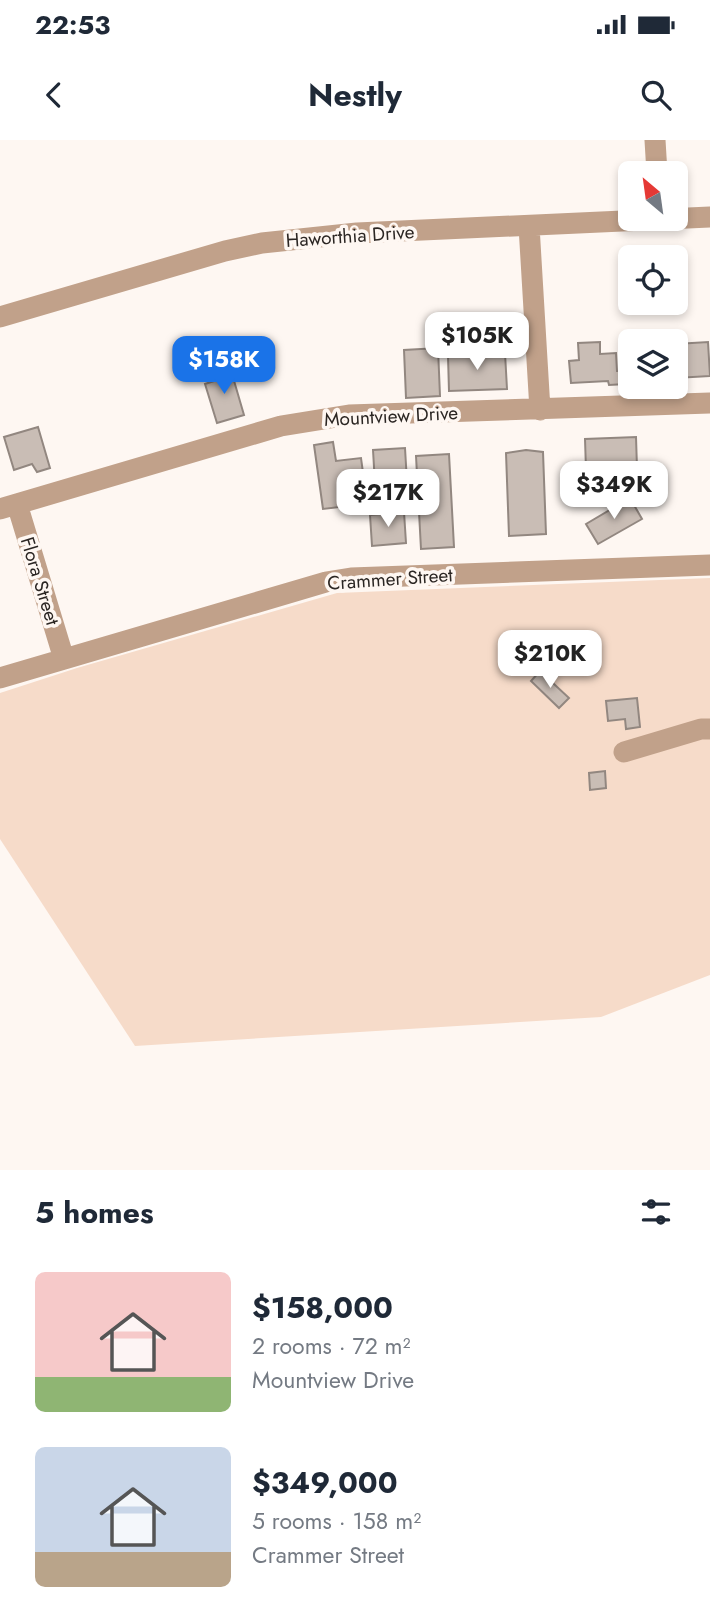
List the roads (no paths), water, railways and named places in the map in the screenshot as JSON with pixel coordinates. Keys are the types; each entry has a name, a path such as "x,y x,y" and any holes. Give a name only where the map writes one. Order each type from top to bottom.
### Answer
{"street":[{"path":"655,140 656,161"},
{"name":"Haworthia Drive","path":"688,218 710,217"},
{"name":"Haworthia Drive","path":"0,317 225,251 262,243 357,233 618,221"},
{"path":"529,226 540,410"},
{"name":"Mountview Drive","path":"8,506 281,426 349,415 710,403"},
{"name":"Flora Street","path":"8,506 64,659"},
{"name":"Crammer Street","path":"0,678 326,582 351,578 710,565"},
{"path":"624,752 701,729 710,729"}]}
